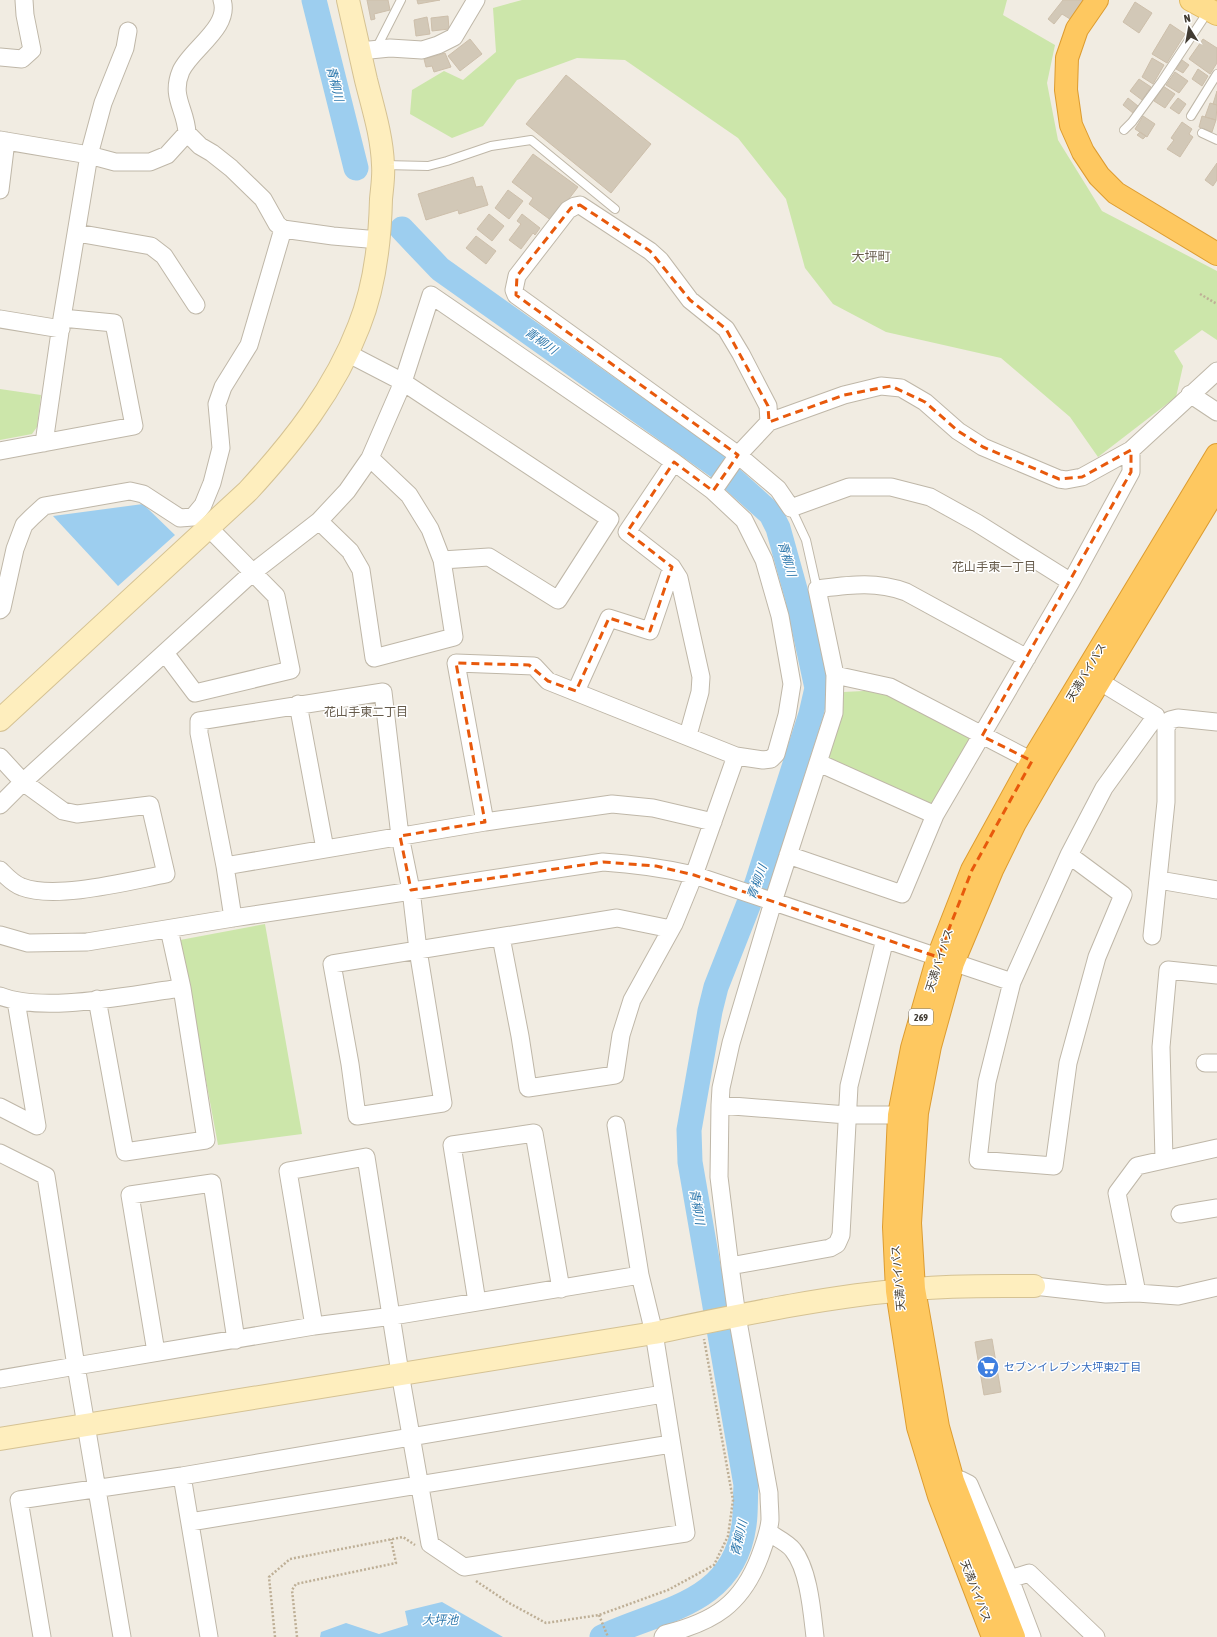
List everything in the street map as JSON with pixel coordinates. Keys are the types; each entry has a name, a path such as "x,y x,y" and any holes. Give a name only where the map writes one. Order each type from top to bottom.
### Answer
{"highway":[{"path":"1097,0 1077,29 1067,58 1066,90 1071,125 1083,152 1099,176 1116,193 1217,254"},
{"path":"1114,0 1091,36 1083,57 1079,76 1078,99 1086,127 1102,160 1127,182 1217,238"},
{"name":"天満バイパス","path":"1014,1637 953,1481 938,1427 906,1290 894,1226 898,1115 912,1048 946,960 972,870 1032,761 1217,455"},
{"name":"天満バイパス","path":"994,1637 939,1496 918,1427 906,1290 917,1113 946,960 1015,823 1099,681 1217,488"}],"street":[{"path":"0,57 22,60 32,50 25,15 24,0"},
{"path":"222,0 224,7 222,18 182,71 176,93 186,124 187,133 200,146 212,153 231,168 263,199 277,224 283,229 333,236 378,240"},
{"path":"0,720 248,491 279,457 302,428 324,395 347,353 360,326 375,269 383,165 368,50 348,0"},
{"path":"368,50 390,48 422,50 454,37 476,0"},
{"path":"44,443 61,323 89,155 105,98 125,48 128,31"},
{"path":"0,190 3,141 89,155 115,162 150,162 167,155 187,133"},
{"path":"769,422 768,406 726,329 690,300 660,260 650,251 580,205 568,210 517,276 514,290 516,295 738,455 778,489 791,508 850,487 891,487 930,497 977,522 1071,582"},
{"path":"0,610 2,608 8,548 24,525 44,506 130,491 143,494 180,518 193,518 203,505 212,483 221,448 217,404 223,387 249,345 283,229"},
{"path":"77,232 151,246 164,256 196,305"},
{"path":"0,805 23,782 252,573 319,521 347,491 370,458 403,382 431,295 674,462 713,491 744,520 764,560 780,616 792,684 787,715 776,754 771,759 764,760 736,756 548,681 534,666 456,663 486,822"},
{"path":"0,319 61,323 114,323 134,426 0,451"},
{"path":"347,353 403,382 610,519 558,600 489,557 442,560"},
{"path":"713,491 738,455 769,422 844,395 881,386 901,388 925,402 958,431 983,447 1059,479 1066,480 1082,476 1131,450 1190,394 1217,371"},
{"path":"1190,394 1217,412"},
{"path":"788,855 902,894 935,815 1071,582 1131,472 1131,450"},
{"path":"319,521 350,551 362,570 374,658 454,637 442,560 430,528 409,495 370,458"},
{"path":"674,462 627,532 672,567 679,578 701,677 700,692 688,736"},
{"path":"165,652 195,694 291,670 276,596 209,528"},
{"path":"576,691 608,618 650,631 672,567"},
{"path":"663,1637 665,1634 701,1622 724,1610 739,1596 756,1568 768,1532 770,1520 769,1493 734,1317 730,1266 719,1177 720,1105 726,1062 773,902 834,714 834,675 817,589 862,584 889,587 906,592 1027,658"},
{"path":"834,675 890,687 1032,761"},
{"path":"1068,854 1123,895 1097,957 1070,1055 1054,1166 978,1160 987,1082 1012,982 1068,854 1104,788 1156,716 1099,681"},
{"path":"233,918 225,866 199,733 199,721 298,704 383,692 400,836 411,890 418,950 442,1103 356,1116 350,1064 332,964 418,950 501,937 616,918 671,929"},
{"path":"298,704 325,849"},
{"path":"1152,936 1166,802 1166,728 1170,720 1178,718 1217,722"},
{"path":"501,937 520,1036 528,1088 615,1075 621,1036 632,1000 671,929 694,875 736,756"},
{"path":"0,757 23,782 63,811 77,814 150,805 166,874 77,890 34,891 20,887 0,870"},
{"path":"819,763 935,815"},
{"path":"225,866 486,822 612,804 653,808 713,822"},
{"path":"0,935 28,943 57,944 87,942 411,890 603,862 656,866 694,875 1012,982"},
{"path":"1159,880 1217,890"},
{"path":"97,999 125,1152 206,1140 182,988 169,929"},
{"path":"730,1266 830,1248 837,1244 843,1225 849,1086 885,939"},
{"path":"1164,1159 1161,1048 1168,970 1217,975"},
{"path":"0,1107 37,1126 8,999 34,1003 62,1003 182,988"},
{"path":"720,1105 847,1115 898,1115"},
{"path":"314,1326 288,1171 366,1157 400,1373 413,1437 430,1544 464,1567 686,1533 654,1333 640,1275 616,1125"},
{"path":"477,1302 452,1145 534,1133 561,1289"},
{"path":"1136,1293 1117,1193 1137,1166 1217,1148"},
{"path":"0,1153 46,1176 76,1366 122,1637"},
{"path":"156,1352 130,1195 212,1183 236,1340"},
{"path":"1180,1214 1217,1208"},
{"path":"0,1379 314,1326 392,1316 640,1275"},
{"path":"0,1439 654,1333 701,1323 868,1294 956,1286 1034,1286 1106,1294 1136,1293 1178,1296 1217,1287"},
{"path":"42,1637 19,1500 98,1490 663,1394"},
{"path":"190,1522 671,1444"},
{"path":"182,1476 209,1637"},
{"path":"953,1481 961,1480 969,1484 1010,1579 1032,1637"},
{"path":"768,1532 793,1550 802,1568 811,1606 815,1637"},
{"path":"1010,1579 1029,1573 1096,1637"}],"lane":[{"path":"368,50 401,0"},
{"path":"1124,130 1132,122 1162,81 1206,8"},
{"path":"1191,116 1217,74"},
{"path":"1202,133 1217,140"},
{"path":"383,165 428,166 447,162 491,146 531,140 615,209"},
{"path":"791,508 806,540 817,589"}],"path":[{"path":"1200,294 1217,304"},
{"path":"297,1637 292,1590 296,1584 396,1563 391,1540"},
{"path":"599,1615 608,1637"}],"highlighted area":[{"path":"580,205 650,251 690,300 726,329 768,406 769,422 844,395 891,386 925,402 958,431 983,447 1059,479 1082,477 1131,450 1131,472 982,736 1032,761 972,870 938,957 694,875 656,866 603,862 411,890 400,836 485,822 456,663 529,665 548,681 576,691 609,618 650,631 672,567 627,532 674,462 713,491 738,455 516,295 517,276 571,208"}],"green space":[{"path":"522,0 1007,0 1003,15 1055,45 1047,83 1058,140 1102,211 1217,271 1217,340 1202,330 1174,351 1183,366 1176,397 1098,457 1070,417 1001,358 886,332 833,304 805,268 786,199 738,138 625,60 577,58 517,80 483,126 452,138 410,114 412,90 444,71 463,80 496,52 493,8"},
{"path":"0,389 41,395 37,427 32,434 0,440"},
{"path":"884,690 974,740 931,808 828,761 843,692"},
{"path":"265,924 302,1134 218,1145 180,940"}],"water":[{"path":"143,504 175,535 118,586 53,516"},
{"name":"大坪池","path":"442,1602 503,1637 320,1637 321,1632 346,1623 379,1634 408,1625 405,1611"}],"building":[{"path":"367,0 388,0 390,10 374,14 375,19 371,20"},
{"path":"417,0 440,0 418,4"},
{"path":"1063,0 1085,0 1070,19 1062,14 1054,24 1048,19"},
{"path":"1135,2 1152,13 1139,33 1123,22"},
{"path":"448,16 449,29 432,31 431,18"},
{"path":"427,17 430,34 416,36 414,20"},
{"path":"1170,24 1185,34 1167,63 1152,54"},
{"path":"470,39 482,54 460,71 448,56"},
{"path":"1203,39 1217,48 1217,63 1210,74 1189,59"},
{"path":"445,53 451,67 434,72 432,66 426,67 424,59"},
{"path":"1152,58 1164,65 1153,84 1142,77"},
{"path":"1182,60 1189,65 1183,73 1176,69"},
{"path":"1198,69 1208,76 1202,86 1192,79"},
{"path":"1175,72 1188,81 1179,93 1166,85"},
{"path":"566,75 651,144 611,193 526,124"},
{"path":"1139,79 1151,87 1142,100 1130,91"},
{"path":"1163,86 1175,94 1165,108 1154,101"},
{"path":"1217,91 1217,105 1213,104"},
{"path":"1128,98 1138,106 1133,113 1123,105"},
{"path":"1178,98 1186,104 1179,114 1170,108"},
{"path":"1210,103 1217,105 1216,120 1205,117"},
{"path":"1143,116 1155,124 1147,137 1135,129"},
{"path":"1202,116 1216,120 1212,132 1199,127"},
{"path":"1182,122 1192,129 1189,134 1193,137 1180,157 1167,149 1174,140 1171,138"},
{"path":"1140,132 1146,136 1143,139 1137,135"},
{"path":"533,154 578,187 552,221 529,204 533,198 512,182"},
{"path":"1217,163 1217,180 1213,186 1205,180"},
{"path":"473,177 476,187 482,186 488,205 459,214 458,210 426,220 418,194"},
{"path":"508,190 523,201 509,219 495,208"},
{"path":"489,214 504,226 492,241 477,229"},
{"path":"522,214 540,228 535,235 533,233 521,249 509,240 521,224 517,221"},
{"path":"476,236 496,251 486,264 466,248"},
{"name":"セブンイレブン大坪東2丁目","path":"992,1339 1001,1392 984,1395 975,1342"}],"waterway":[{"name":"青柳川","path":"314,0 356,168"},
{"name":"青柳川","path":"402,229 440,269 720,468 771,514 778,528 798,600 817,688 811,714 757,883 716,987 710,1011 689,1130 690,1162 746,1485 744,1525 737,1552 725,1572 710,1588 691,1600 670,1610 602,1637"}],"place":[{"name":"セブンイレブン大坪東2丁目","path":"988,1367"}],"district":[{"name":"大坪町","path":"871,256"},
{"name":"花山手東一丁目","path":"994,567"},
{"name":"花山手東二丁目","path":"366,712"}]}
